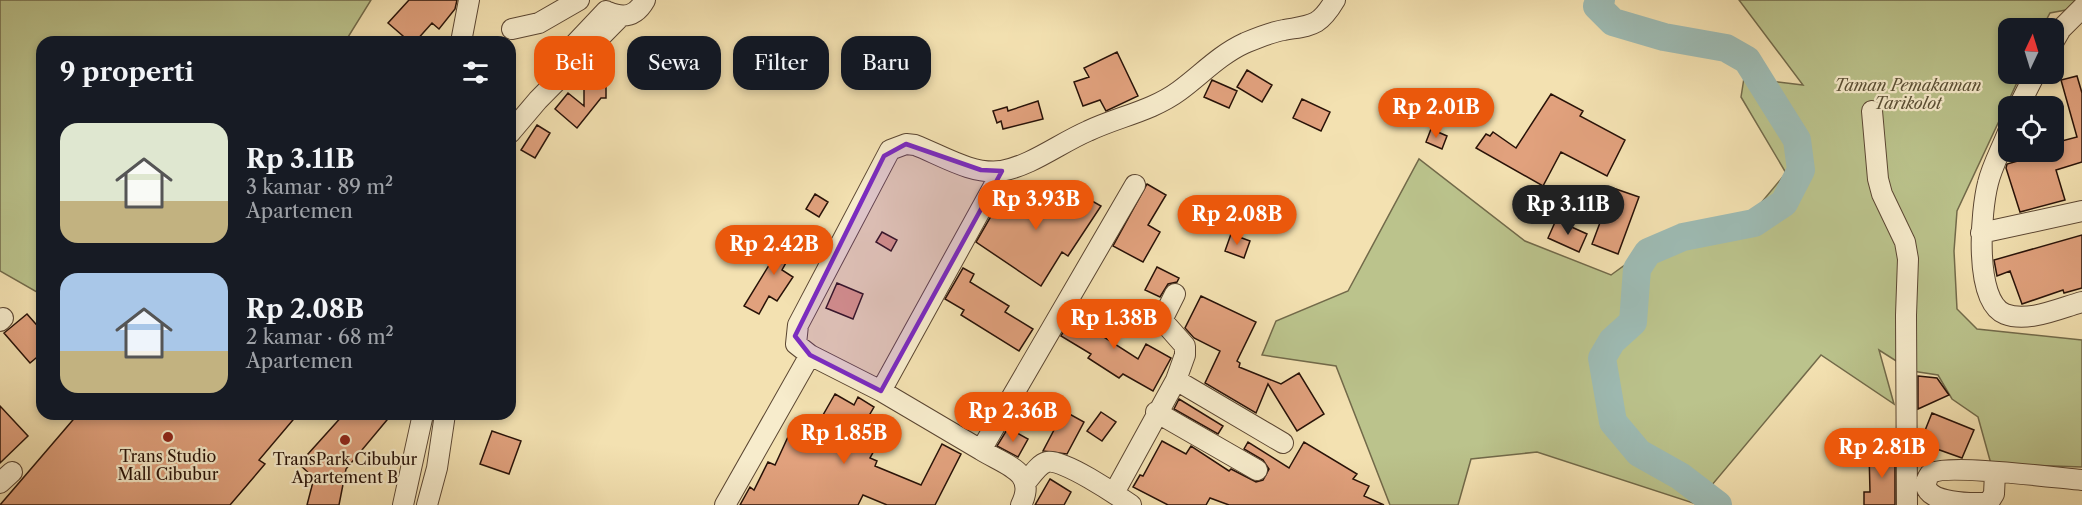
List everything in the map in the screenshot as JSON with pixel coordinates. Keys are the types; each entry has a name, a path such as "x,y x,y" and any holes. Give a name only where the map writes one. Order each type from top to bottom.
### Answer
{"street":[{"path":"462,36 469,0"},
{"path":"512,29 539,23 579,0"},
{"path":"609,9 635,13 645,0"},
{"path":"1021,505 1028,489 1026,481 1017,471 881,391 810,355 795,340 798,325 890,150 906,144 915,145 981,170 1002,171 1178,92 1217,60 1245,43 1283,30 1312,26 1322,18 1335,0"},
{"path":"2064,26 2082,8"},
{"path":"516,111 609,9"},
{"path":"516,126 609,9"},
{"path":"1872,111 1878,179 1882,195 1905,242 1908,259 1907,505"},
{"path":"1998,158 1988,183 1981,233 1984,281 1993,304 2005,314 2026,316 2082,302"},
{"path":"881,391 1002,171"},
{"path":"981,450 1135,186"},
{"path":"1981,233 2082,211"},
{"path":"1114,494 1156,412 1176,380 1185,355 1185,346 1162,320 1175,294"},
{"path":"725,505 810,355"},
{"path":"1176,380 1283,443"},
{"path":"1156,412 1257,470"},
{"path":"403,505 422,420"},
{"path":"427,505 437,468 444,420"},
{"path":"438,505 446,473 453,420"},
{"path":"1026,481 1043,464 1050,461 1084,476 1131,505"},
{"path":"1995,473 2082,480"}],"highlighted area":[{"path":"906,144 981,170 1002,171 881,391 810,355 795,336 884,156"}],"green space":[{"path":"0,0 371,0 349,36 36,36 36,292 0,271"},
{"name":"Taman Pemakaman Tarikolot","path":"1739,0 2082,0 2082,7 2050,13 2047,18 1998,18 1998,84 2016,84 2011,96 1998,96 1998,123 1957,211 1954,251 1957,309 1977,329 2082,340 2082,467 1991,464 1978,417 1952,399 1938,375 1912,371 1879,350 1894,404 1821,355 1696,504 1537,452 1471,459 1458,505 1390,505 1336,366 1262,355 1276,321 1348,291 1419,159 1525,241 1611,275 1673,230 1746,221 1786,173 1741,97 1744,78 1803,85"}],"building":[{"path":"409,0 457,0 455,9 439,29 432,23 420,36 403,36 388,23"},
{"path":"1117,52 1138,96 1106,111 1100,100 1083,106 1074,82 1089,77 1084,68"},
{"path":"1247,70 1272,85 1262,102 1237,87"},
{"path":"2077,76 2082,93 2082,162 2056,170 2065,200 2020,212 2006,168 2007,164 2064,162 2064,140 2077,137 2062,84 2064,79"},
{"path":"1212,80 1237,91 1229,108 1204,97"},
{"path":"584,90 606,90 606,98 601,98 577,128 555,109 568,93 584,106"},
{"path":"1551,94 1583,111 1580,116 1625,140 1607,176 1561,152 1543,186 1476,148 1486,134 1490,136 1493,132 1516,148"},
{"path":"1302,99 1330,112 1321,131 1293,118"},
{"path":"1038,101 1043,119 1003,129 1001,121 997,123 993,111 1007,107 1008,111"},
{"path":"537,125 550,133 535,158 521,150"},
{"path":"1431,129 1447,136 1442,149 1426,142"},
{"path":"1147,184 1166,195 1148,225 1160,232 1143,262 1113,246"},
{"path":"1009,185 1052,210 1055,206 1059,208 1071,189 1101,206 1068,256 1062,252 1041,286 976,242"},
{"path":"1613,188 1639,197 1618,254 1592,244"},
{"path":"815,194 828,202 819,217 806,209"},
{"path":"1556,220 1587,234 1579,252 1548,238"},
{"path":"794,229 802,234 782,270 793,277 777,301 769,296 759,314 744,306 790,231"},
{"path":"882,232 897,240 891,251 876,242"},
{"path":"1231,234 1250,241 1244,258 1225,251"},
{"path":"2082,235 2082,288 2064,293 2063,290 2022,304 2010,271 1997,276 1994,260"},
{"path":"1157,267 1179,278 1177,282 1168,284 1160,297 1145,290"},
{"path":"963,268 974,274 970,282 1009,306 1005,312 1033,329 1019,351 961,315 964,310 945,299"},
{"path":"837,283 863,294 853,319 826,308"},
{"path":"1201,296 1256,322 1237,361 1240,363 1239,367 1281,384 1299,373 1324,414 1297,431 1268,384 1256,413 1205,383 1220,351 1194,338 1185,328"},
{"path":"1080,303 1105,317 1096,332 1138,359 1146,344 1171,358 1153,391 1123,374 1119,378 1088,358 1091,354 1061,336"},
{"path":"27,314 36,324 36,358 30,363 4,333"},
{"path":"1918,376 1937,378 1949,395 1918,409"},
{"path":"835,394 854,405 858,397 874,407 870,414 889,424 870,458 877,461 875,466 921,485 942,444 961,454 935,505 887,505 863,495 858,505 740,505 750,487 754,490 768,462 775,465 793,426 811,436"},
{"path":"1179,399 1223,426 1218,434 1174,409"},
{"path":"0,406 28,436 0,463"},
{"path":"1064,411 1084,422 1067,454 1043,451"},
{"path":"1101,412 1116,422 1102,441 1087,431"},
{"path":"1932,413 1974,430 1962,458 1920,443"},
{"name":"Trans Studio Mall Cibubur","path":"73,420 293,420 259,460 265,464 230,505 0,505"},
{"name":"TransPark Cibubur Apartement B","path":"339,420 387,420 346,469 339,505 307,505 314,478 299,464"},
{"path":"1008,428 1028,439 1018,457 997,446"},
{"path":"492,431 521,441 509,474 480,464"},
{"path":"1162,441 1186,454 1191,446 1229,471 1231,469 1256,482 1263,480 1269,469 1263,460 1244,449 1248,442 1289,468 1304,442 1357,474 1353,479 1369,486 1364,496 1384,505 1229,505 1210,498 1206,505 1168,505 1133,487 1140,475 1143,476"},
{"path":"1895,451 1895,505 1864,505 1864,492 1870,492 1869,452"},
{"path":"1050,479 1071,492 1064,505 1035,505"}],"waterway":[{"path":"1601,0 1597,6 1613,22 1664,37 1726,48 1747,60 1797,140 1801,170 1784,203 1754,223 1683,237 1648,252 1637,269 1633,322 1612,341 1602,358 1613,422 1639,453 1680,476 1718,505"}],"place":[{"name":"Trans Studio Mall Cibubur","path":"168,437"},
{"name":"TransPark Cibubur Apartement B","path":"345,440"}]}
